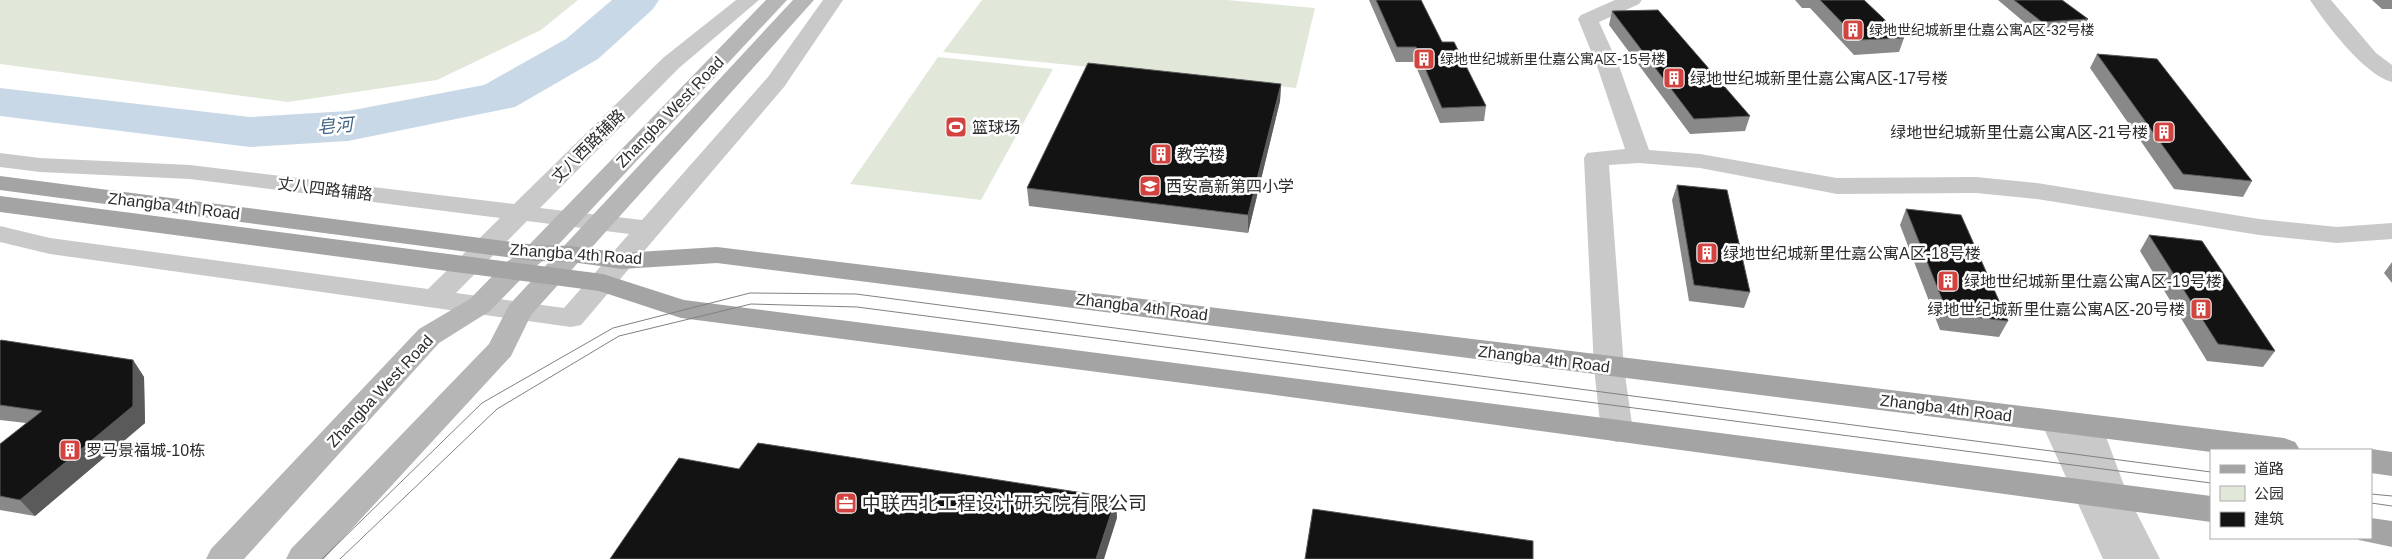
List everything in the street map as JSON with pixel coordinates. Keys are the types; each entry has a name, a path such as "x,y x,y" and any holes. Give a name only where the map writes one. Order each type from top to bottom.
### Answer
{"main road":[{"name":"Zhangba West Road","path":"223,559 429,336 480,305 534,266 569,219 777,0"},
{"name":"Zhangba West Road","path":"534,266 571,254 804,0"},
{"name":"Zhangba 4th Road","path":"0,183 477,255 534,266 613,272 717,255 1281,324 1609,368 2276,449"},
{"name":"Zhangba 4th Road","path":"0,204 477,255"},
{"name":"Zhangba 4th Road","path":"571,254 613,272 681,309 2210,510"},
{"name":"Zhangba West Road","path":"303,559 502,349 519,311 534,266"},
{"path":"2372,461 2392,464"},
{"path":"2372,531 2392,534"}],"street":[{"name":"丈八西路辅路","path":"434,299 671,64 749,0"},
{"path":"0,234 50,246 572,318 776,82 833,0"},
{"path":"1632,0 1588,19 1608,66 1639,156"},
{"path":"2320,0 2368,58 2392,75"},
{"path":"1617,431 1609,368 1596,158 1639,156 1700,161 1837,186 1976,185 2037,191 2259,227 2337,235 2392,231"},
{"name":"丈八四路辅路","path":"0,160 40,165 190,172 650,229"},
{"path":"2057,422 2100,495 2143,559"},
{"path":"2088,426 2100,495 2120,559"}],"green space":[{"path":"0,0 578,0 541,30 437,80 288,102 0,64"},
{"path":"982,0 1227,0 1315,8 1296,88 943,52"},
{"name":"篮球场","path":"938,57 1053,69 981,200 850,184"}],"building":[{"name":"绿地世纪城新里仕嘉公寓A区-15号楼","path":"1376,0 1421,0 1442,42 1454,42 1486,106 1442,108 1416,47 1397,47"},
{"path":"1820,0 1864,0 1904,38 1859,40"},
{"path":"2014,0 2062,0 2088,19 2042,22"},
{"name":"绿地世纪城新里仕嘉公寓A区-17号楼","path":"1658,10 1750,116 1694,119 1612,11"},
{"path":"2097,54 2157,59 2252,181 2183,174"},
{"name":"教学楼","path":"1088,63 1281,84 1248,215 1027,188"},
{"name":"绿地世纪城新里仕嘉公寓A区-18号楼","path":"1677,185 1727,190 1750,292 1694,285"},
{"name":"绿地世纪城新里仕嘉公寓A区-19号楼","path":"1906,209 1961,215 2008,321 1948,314"},
{"path":"2149,235 2202,241 2275,351 2218,344"},
{"name":"罗马景福城-10栋","path":"1,340 133,360 133,406 20,500 0,496 0,444 42,411 0,405"},
{"name":"中联西北工程设计研究院有限公司","path":"758,443 1116,498 1096,559 610,559 679,458 739,469"},
{"path":"1313,509 1533,541 1533,559 1305,559"}],"waterway":[{"name":"皂河","path":"0,102 250,132 348,126 498,97 582,49 638,0"}],"tram line":[{"path":"322,559 482,403 613,328 750,293 856,294 2210,472"},
{"path":"340,559 497,409 619,336 751,304 857,307 2210,483"},
{"path":"2372,494 2392,496"},
{"path":"2372,503 2392,506"}],"place":[{"name":"绿地世纪城新里仕嘉公寓A区-32号楼","path":"1853,30"},
{"name":"绿地世纪城新里仕嘉公寓A区-15号楼","path":"1424,59"},
{"name":"绿地世纪城新里仕嘉公寓A区-17号楼","path":"1674,78"},
{"name":"篮球场","path":"956,127"},
{"name":"绿地世纪城新里仕嘉公寓A区-21号楼","path":"2164,132"},
{"name":"教学楼","path":"1161,154"},
{"name":"西安高新第四小学","path":"1150,186"},
{"name":"绿地世纪城新里仕嘉公寓A区-18号楼","path":"1707,253"},
{"name":"绿地世纪城新里仕嘉公寓A区-19号楼","path":"1948,281"},
{"name":"绿地世纪城新里仕嘉公寓A区-20号楼","path":"2201,309"},
{"name":"罗马景福城-10栋","path":"70,450"},
{"name":"中联西北工程设计研究院有限公司","path":"846,503"}]}
